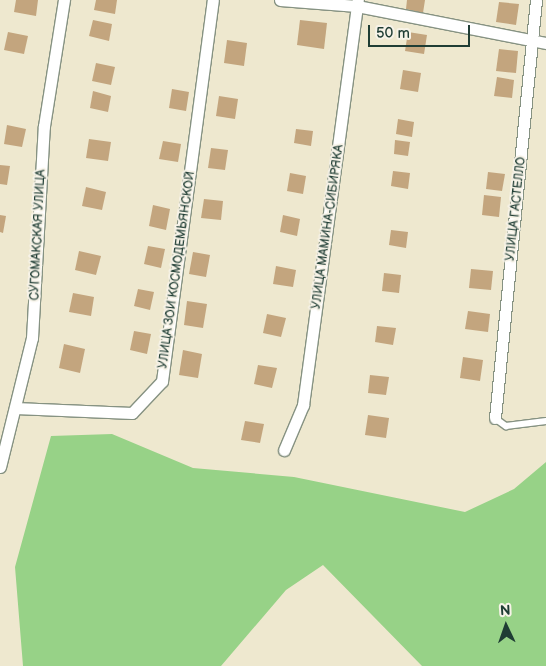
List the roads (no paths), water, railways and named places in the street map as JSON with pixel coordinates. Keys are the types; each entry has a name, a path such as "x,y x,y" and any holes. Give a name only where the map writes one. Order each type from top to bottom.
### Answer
{"street":[{"name":"СУГОМАКСКАЯ УЛИЦА","path":"0,467 32,338 44,126 64,0"},
{"name":"УЛИЦА ЗОИ КОСМОДЕМЬЯНСКОЙ","path":"15,408 132,413 162,381 213,0"},
{"path":"280,0 358,3 533,42 546,43"},
{"name":"УЛИЦА ГАСТЕЛЛО","path":"494,418 536,0"},
{"name":"УЛИЦА МАМИНА-СИБИРЯКА","path":"284,450 304,406 358,3"}],"lane":[{"path":"494,418 506,426 546,421"}]}
